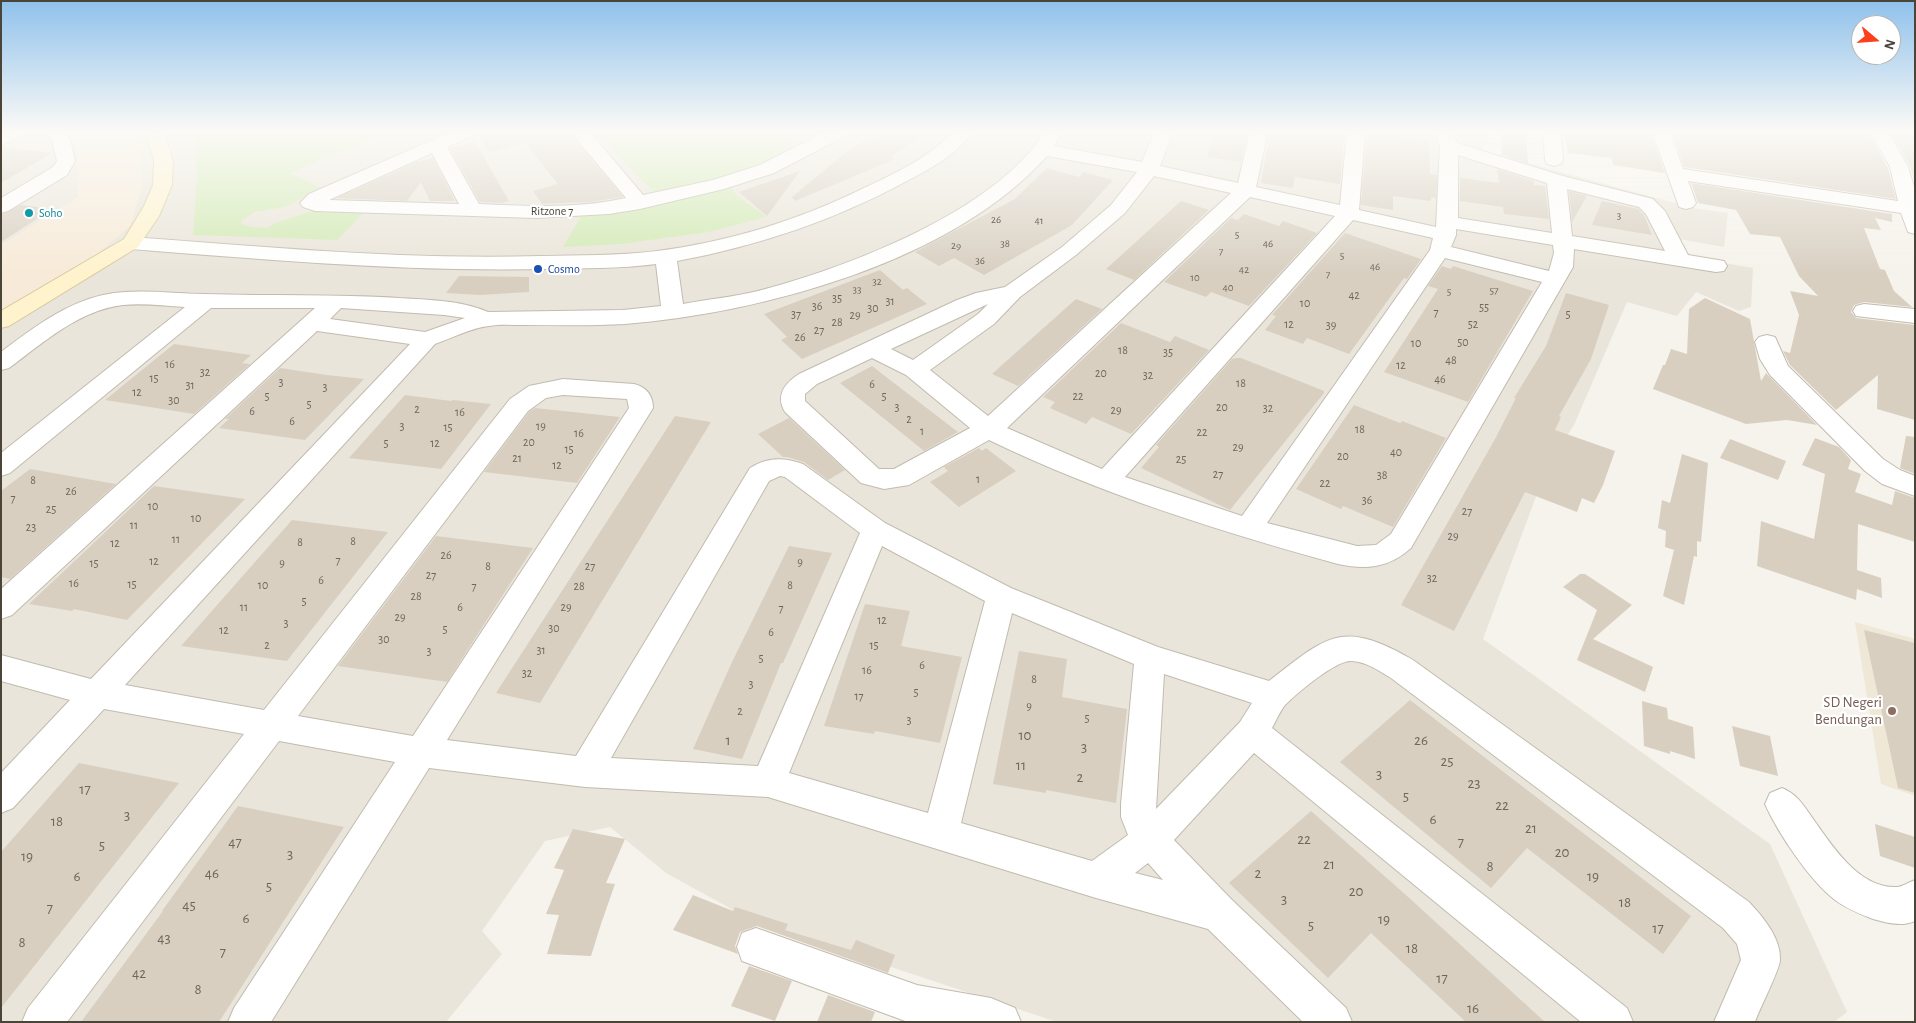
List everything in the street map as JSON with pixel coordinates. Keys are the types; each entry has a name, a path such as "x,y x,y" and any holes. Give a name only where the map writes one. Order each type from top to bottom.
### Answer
{"street":[{"path":"1,207 47,179"},
{"path":"1,321 131,243 144,225 160,195 163,179"},
{"name":"Ritzone 7","path":"360,179 310,202 315,205 473,211 578,211 640,203 737,179"},
{"path":"455,179 473,211"},
{"path":"619,179 640,203"},
{"path":"131,243 436,265 526,264 666,256 720,245 808,221 898,179"},
{"path":"310,323 427,339 485,319 623,317 673,312 760,297 836,274 913,244 972,209 1014,179"},
{"path":"914,370 986,319 1012,292 1069,251 1118,209 1141,179"},
{"path":"1194,179 1445,236 1555,279"},
{"path":"1012,292 984,298 965,305 808,378 799,385 791,400 794,406 870,476 884,480 900,478 988,429 1007,415 1246,190 1248,179"},
{"path":"1106,481 1349,213 1352,179"},
{"path":"1248,529 1445,236 1446,179"},
{"path":"872,348 914,370 988,429 1033,451 1150,497 1248,529 1352,556 1375,557 1388,552 1401,541 1562,266 1564,253 1556,179"},
{"path":"1579,179 1646,203 1655,211 1680,260"},
{"path":"1677,179 1686,203"},
{"path":"1713,179 1911,209"},
{"path":"1902,179 1915,228"},
{"path":"1445,236 1562,240 1716,266"},
{"path":"666,256 673,312"},
{"path":"1,363 58,322 82,309 124,298 144,297 206,301 336,300 444,308 469,312 485,319"},
{"path":"1,607 336,300"},
{"path":"1,467 206,301"},
{"path":"1864,311 1915,316"},
{"path":"1,797 427,339"},
{"path":"1767,342 1778,370 1874,465 1891,477 1915,487"},
{"path":"42,1022 519,405 538,392 563,387 634,392 641,400 641,408 248,1022"},
{"path":"585,772 760,475 772,468 786,467 794,470 875,530 1001,596 1150,657 1273,696"},
{"path":"768,782 875,530"},
{"path":"940,834 1001,596"},
{"path":"1096,880 1150,840 1252,732 1273,696 1322,657 1338,649 1352,648 1365,650 1402,668 1736,915 1750,931 1758,945 1762,961 1734,1022"},
{"path":"1150,657 1138,804 1139,817 1144,831 1150,840 1219,913 1332,1022"},
{"path":"1,668 97,694 421,752 585,772 768,782 1096,880 1219,913"},
{"path":"1252,732 1613,1022"},
{"path":"1782,804 1833,876 1848,888 1870,900 1890,907 1907,906 1915,898"},
{"path":"756,947 912,1013 991,1018 1001,1022"}],"shaded area":[{"path":"1,179 1587,179 1693,208 1728,213 1724,247 1679,239 1691,257 1753,268 1751,307 1739,311 1696,292 1677,316 1627,302 1574,425 1547,467 1483,639 1770,844 1847,1012 1834,1022 1057,1022 755,922 666,873 610,827 545,841 482,931 502,954 446,1022 1,1022"},
{"path":"78,179 142,179 142,188 130,226 85,264 1,311 1,245 78,197"},
{"name":"SD Negeri Bendungan","path":"1855,622 1915,639 1915,796 1881,784"}],"green space":[{"path":"197,179 302,179 322,189 284,207 255,212 242,220 242,224 252,227 268,228 273,224 321,208 366,210 337,240 193,235"},
{"path":"641,179 720,179 710,182 655,193"},
{"path":"731,187 737,196 766,217 709,232 621,244 563,247 584,211 658,205"}],"building":[{"path":"380,179 444,179 455,201 430,201 421,182 407,201 337,198"},
{"path":"467,179 496,179 509,201 502,203 480,202"},
{"path":"554,179 608,179 623,197 589,202 542,204 533,191 558,184"},
{"path":"778,179 794,179 767,216 739,192"},
{"path":"814,179 848,179 795,201 792,197"},
{"path":"1036,179 1113,180 1072,225 984,275 954,258 939,266 915,252 1015,199"},
{"path":"1262,179 1295,179 1293,188 1261,183"},
{"path":"1306,179 1340,179 1340,184"},
{"path":"1363,179 1437,179 1436,198 1431,197 1431,201 1393,196 1393,210 1361,205"},
{"path":"1460,179 1499,183 1498,179 1527,179 1534,181 1534,185 1545,186 1549,219 1504,214 1503,207 1460,201"},
{"path":"1762,179 1891,179 1896,199"},
{"path":"1691,183 1892,214 1892,222 1875,218 1881,230 1864,228 1880,269 1885,270 1894,291 1912,307 1864,302 1854,305 1851,312 1856,318 1915,325 1915,420 1877,409 1878,375 1836,410 1790,365 1783,351 1790,353 1799,315 1790,291 1818,296 1799,276 1780,237 1750,234 1736,210 1698,203"},
{"path":"1569,191 1587,196 1572,222"},
{"path":"1181,201 1209,210 1134,280 1106,269"},
{"path":"1602,201 1638,209 1644,215 1652,235 1592,225"},
{"path":"21,205 52,209 1,242 1,215"},
{"path":"1244,214 1279,226 1283,221 1317,233 1249,306 1211,292 1206,297 1164,282 1231,218 1238,220"},
{"path":"1345,233 1421,259 1407,279 1404,278 1349,354 1307,338 1303,344 1265,330 1276,316 1272,315"},
{"path":"1442,266 1451,269 1453,266 1533,291 1468,402 1384,372 1438,289 1428,286"},
{"path":"880,270 903,290 907,288 927,304 802,359 781,340 787,337 764,314"},
{"path":"459,276 529,277 529,292 480,295 446,293"},
{"path":"1566,293 1609,305 1591,359 1559,416 1561,417 1555,430 1615,451 1603,485 1594,503 1582,498 1577,512 1525,492 1454,631 1401,605 1495,439 1516,398 1514,398 1546,346"},
{"path":"1705,298 1750,319 1761,381 1766,373 1817,425 1787,420 1746,424 1653,389 1671,349 1687,354 1689,309"},
{"path":"1076,299 1102,309 1018,386 992,374"},
{"path":"1121,323 1170,342 1175,336 1209,350 1131,434 1092,417 1086,424 1050,408 1055,402 1043,397"},
{"path":"174,344 251,355 242,363 250,364 194,414 105,400"},
{"path":"1241,358 1284,375 1324,391 1324,393 1230,510 1141,468 1159,447 1156,445 1232,359"},
{"path":"872,366 958,432 924,451 840,383"},
{"path":"280,368 364,379 305,440 219,428 229,419 225,419"},
{"path":"405,395 491,404 441,469 349,458"},
{"path":"1354,405 1446,438 1393,527 1343,506 1341,509 1296,489"},
{"path":"535,408 620,417 577,483 484,472 529,412"},
{"path":"675,416 711,422 540,703 496,693"},
{"path":"789,418 845,470 828,480 804,462 783,457 758,434"},
{"path":"1906,436 1915,437 1915,474 1900,468"},
{"path":"1815,438 1839,447 1851,460 1848,469 1861,474 1855,492 1892,505 1895,491 1915,498 1915,542 1858,524 1857,570 1881,578 1882,598 1857,589 1856,600 1757,566 1761,521 1814,539 1825,474 1802,465"},
{"path":"1730,439 1786,461 1778,480 1720,458"},
{"path":"979,448 982,451 986,448 1016,471 959,507 930,482 948,471 944,467"},
{"path":"1682,454 1708,463 1701,542 1697,541 1697,557 1694,556 1684,605 1663,596 1674,550 1665,547 1666,531 1658,528 1662,500 1670,503"},
{"path":"30,469 116,484 10,579 1,577 1,491"},
{"path":"154,486 245,499 127,620 74,609 72,611 29,604"},
{"path":"292,520 388,532 287,661 181,646"},
{"path":"436,536 533,548 447,682 338,666"},
{"path":"789,546 832,553 783,663 781,663 742,759 693,749 732,662"},
{"path":"1580,574 1585,574 1632,605 1593,639 1653,667 1645,692 1577,660 1597,610 1563,587"},
{"path":"865,604 910,611 901,646 962,657 940,743 875,731 874,734 824,726"},
{"name":"SD Negeri Bendungan","path":"1864,630 1915,643 1915,793 1898,788"},
{"path":"1019,651 1067,659 1062,697 1127,709 1116,803 1046,790 1046,793 993,784"},
{"path":"1410,700 1691,916 1663,954 1527,848 1491,888 1340,762"},
{"path":"1642,701 1667,708 1668,719 1693,727 1695,759 1670,751 1670,754 1644,746"},
{"path":"1732,726 1770,736 1778,776 1740,766"},
{"path":"79,763 179,783 1,1008 1,852"},
{"path":"238,806 344,827 219,1022 81,1022 163,911"},
{"path":"1311,811 1545,1022 1466,1022 1371,933 1328,978 1229,883"},
{"path":"1875,824 1915,837 1915,868 1880,856"},
{"path":"573,829 625,839 606,883 615,884 591,956 547,954 559,915 546,914 564,870 554,868"},
{"path":"693,895 733,911 735,907 788,924 785,930 851,950 856,940 895,955 888,973 757,926 740,932 735,946 738,954 673,930"},
{"path":"749,966 792,981 775,1021 731,1006"},
{"path":"828,995 875,1012 871,1022 817,1022"}],"place":[{"name":"Soho","path":"29,213"},
{"name":"Cosmo","path":"538,269"},
{"name":"SD Negeri Bendungan","path":"1892,711"}]}
